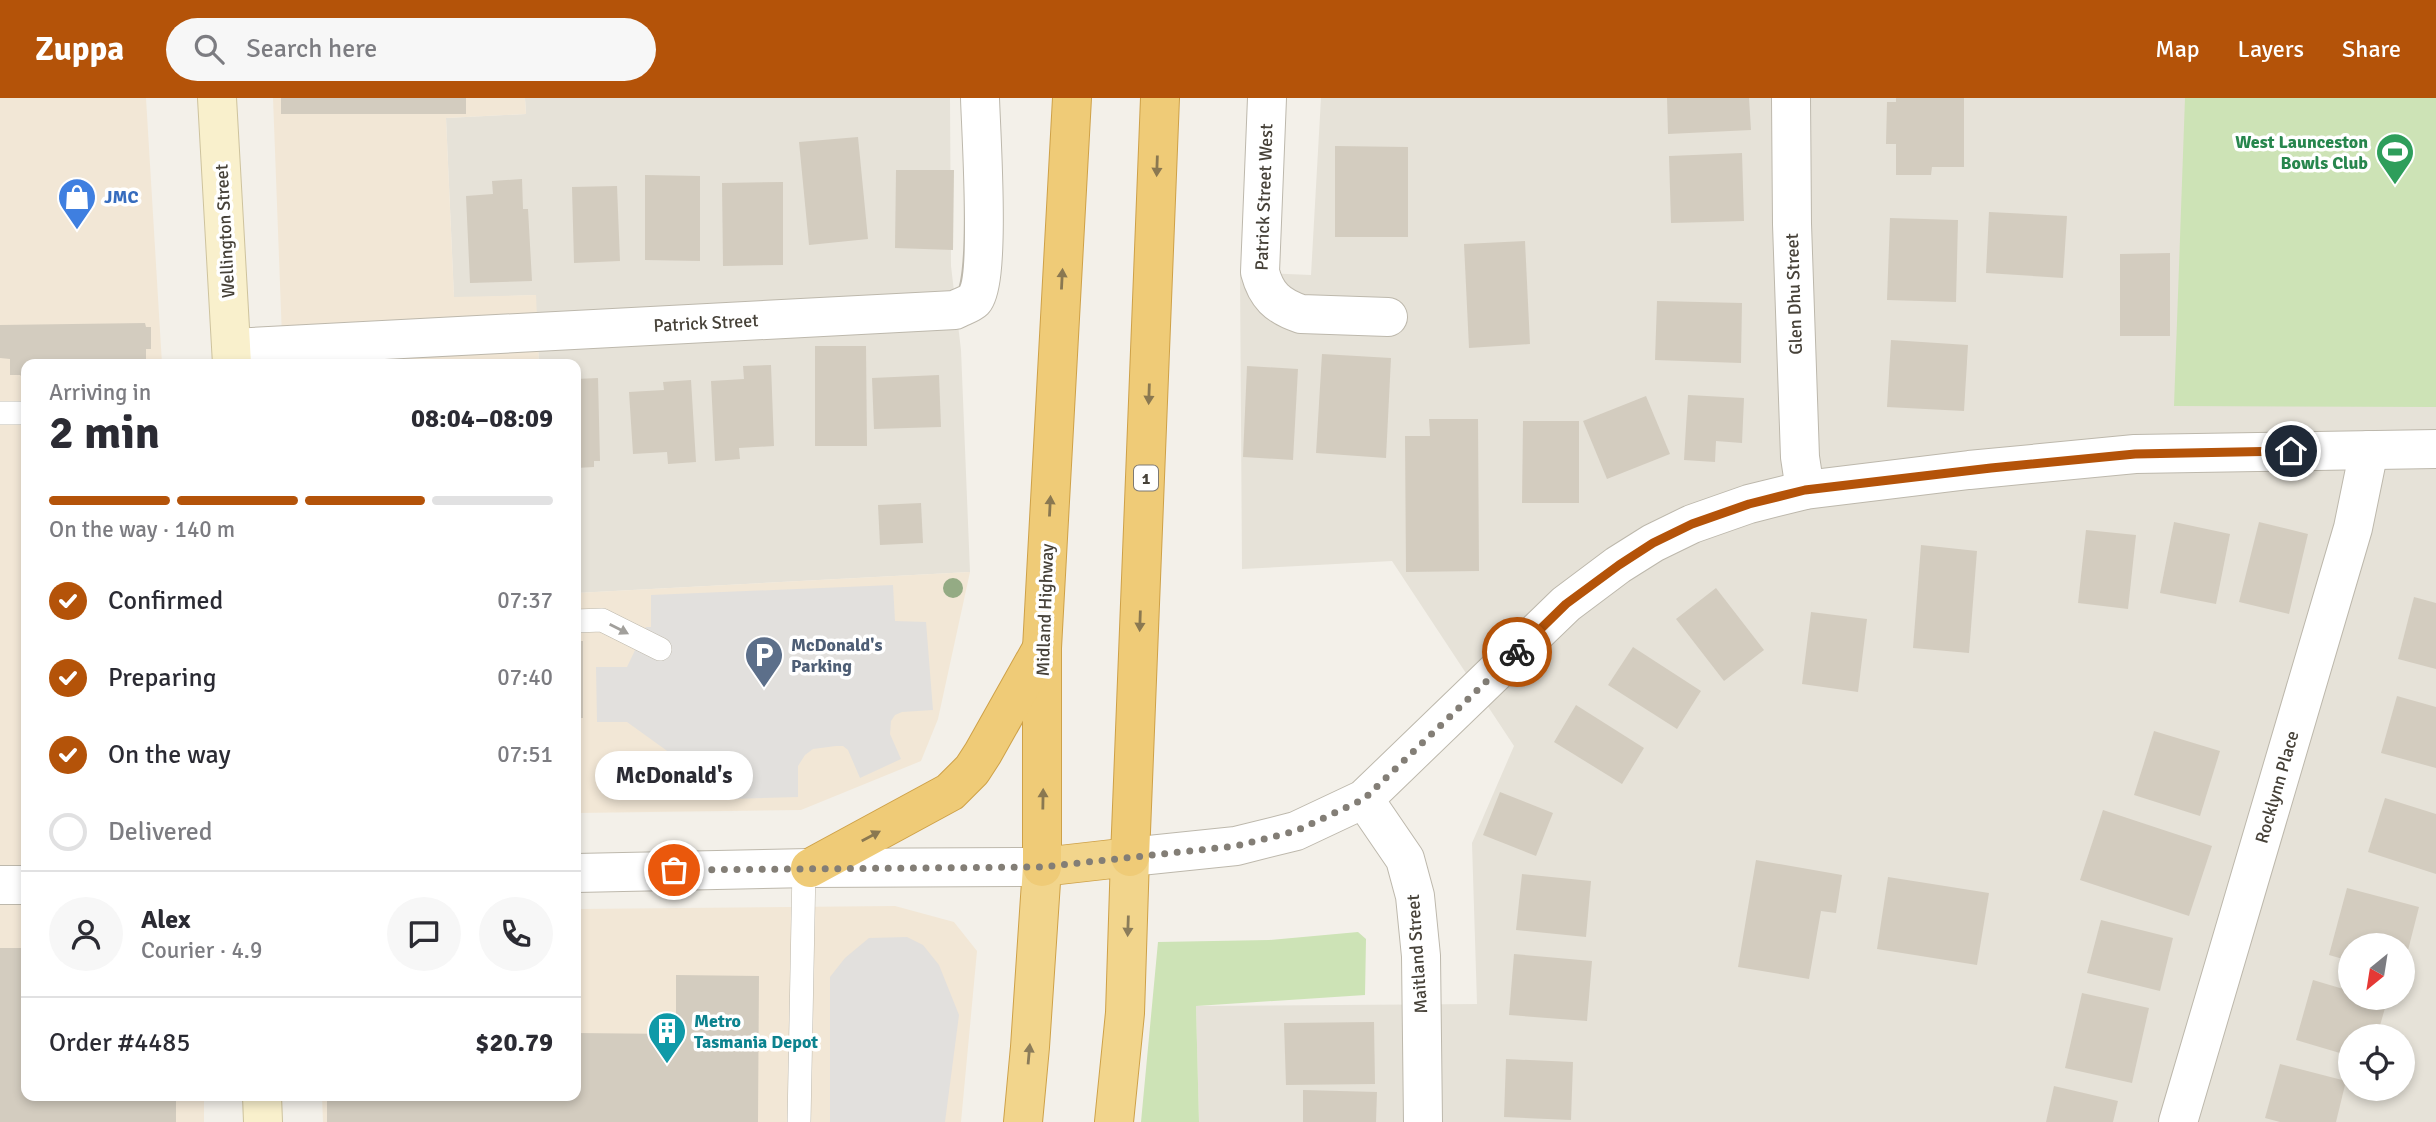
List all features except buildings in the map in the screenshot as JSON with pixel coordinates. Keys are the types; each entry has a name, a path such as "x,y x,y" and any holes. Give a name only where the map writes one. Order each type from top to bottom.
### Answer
{"highway":[{"name":"Midland Highway","path":"1023,1122 1042,867 1042,648 1072,98"},
{"name":"1","path":"1114,1122 1125,1013 1160,98"},
{"path":"807,868 950,792 972,770 983,753 1042,648"},
{"path":"1042,867 1130,857"}],"main road":[{"name":"Wellington Street","path":"217,98 232,356"},
{"path":"262,1101 263,1122"}],"street":[{"name":"Patrick Street","path":"232,356 955,310 973,301 981,286 984,235 981,98"},
{"name":"Patrick Street West","path":"1267,98 1260,272 1265,288 1274,302 1300,314 1388,317"},
{"name":"Glen Dhu Street","path":"1791,98 1800,457 1805,490"},
{"path":"1130,857 1248,843 1296,831 1364,799 1566,604 1653,543 1692,524 1749,504 1805,490 2135,454 2436,449"},
{"name":"Rocklynn Place","path":"2178,1122 2353,528 2369,450"},
{"name":"Maitland Street","path":"1364,799 1405,859 1415,896 1421,956 1423,1122"},
{"path":"581,873 1042,867"},
{"path":"0,885 21,885"}],"lane":[{"path":"0,413 21,413"},
{"path":"581,621 602,620 660,649"},
{"path":"799,1122 807,868"}],"shaded area":[{"name":"JMC","path":"0,98 146,98 162,359 21,359 21,1101 204,1101 204,1122 0,1122"},
{"path":"273,98 525,98 526,114 446,118 454,297 536,295 539,359 283,359"},
{"path":"525,98 950,98 951,266 961,350 970,572 581,593 581,359 539,359 535,295 454,298 446,118 526,114"},
{"path":"1321,98 2436,98 2436,1122 1199,1122 1196,1006 1477,1004 1472,843 1514,746 1392,561 1242,569 1240,272 1311,275"},
{"name":"McDonald's Parking","path":"970,572 938,719 921,761 801,810 581,813 581,593"},
{"name":"McDonald's Parking","path":"893,585 895,621 926,622 933,710 895,715 891,721 890,734 901,759 860,778 848,750 843,746 813,749 798,766 798,797 696,800 695,771 627,722 597,722 596,667 627,667 646,627 651,627 651,595"},
{"path":"895,906 954,922 977,951 961,1122 323,1122 322,1101 581,1101 581,909"},
{"path":"907,937 923,945 939,965 959,1015 945,1122 830,1122 830,977 845,958 869,938"}],"green space":[{"path":"2185,98 2436,98 2436,407 2174,406"},
{"path":"1358,932 1366,939 1365,995 1196,1006 1199,1122 1141,1122 1158,942 1269,940"}],"way so far":[{"path":"674,870 1042,867 1236,846 1296,831 1364,799 1517,652"}],"place":[{"name":"West Launceston Bowls Club","path":"2395,186"},
{"name":"JMC","path":"77,231"},
{"name":"McDonald's Parking","path":"764,689"},
{"name":"McDonald's","path":"674,870"},
{"name":"Metro Tasmania Depot","path":"667,1065"}],"route":[{"path":"1517,652 1566,604 1653,543 1692,524 1749,504 1805,490 1991,468 2135,454 2291,451"}]}
